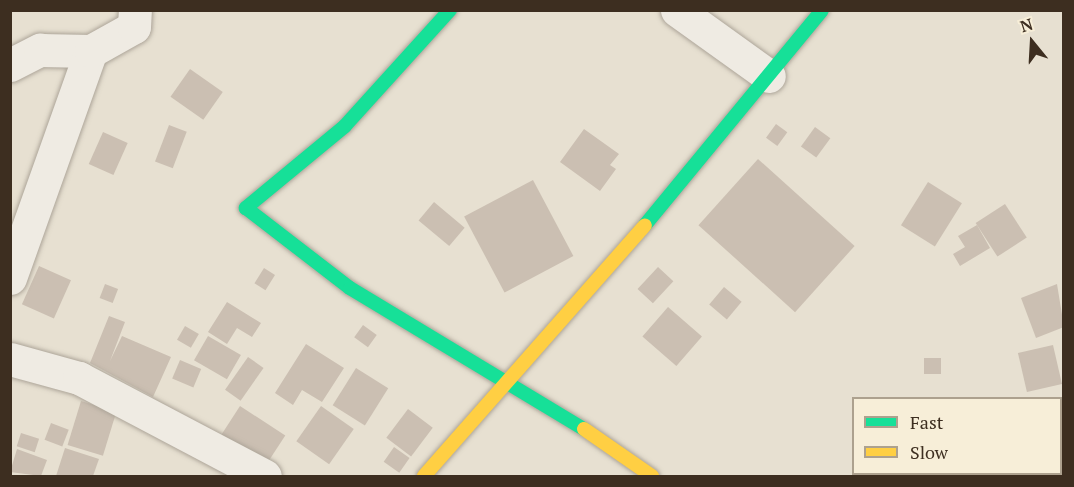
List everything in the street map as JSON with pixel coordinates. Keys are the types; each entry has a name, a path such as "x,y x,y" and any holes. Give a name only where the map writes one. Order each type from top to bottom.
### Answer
{"street":[{"path":"10,64 40,50 91,51 134,27 135,10"},
{"path":"450,10 345,126 246,208 350,288 507,382 652,477"},
{"path":"677,10 769,76"},
{"path":"424,477 769,76 822,10"},
{"path":"10,278 91,51"},
{"path":"10,359 79,378 265,477"}],"building":[{"path":"190,69 223,92 203,120 170,97"},
{"path":"776,124 787,132 777,146 766,138"},
{"path":"169,125 187,132 173,168 155,161"},
{"path":"815,127 830,138 816,158 801,146"},
{"path":"584,129 619,154 610,165 616,169 600,191 560,162"},
{"path":"103,132 128,143 113,175 89,164"},
{"path":"758,159 855,246 795,312 698,225"},
{"path":"533,180 573,256 505,293 464,217"},
{"path":"928,182 962,203 935,246 901,225"},
{"path":"434,202 465,228 449,246 419,220"},
{"path":"1005,204 1027,238 997,257 976,223"},
{"path":"977,225 990,248 960,266 953,254 965,247 958,236"},
{"path":"39,266 71,280 54,319 22,304"},
{"path":"658,267 673,281 653,303 638,289"},
{"path":"264,268 275,275 265,290 254,283"},
{"path":"105,284 118,289 113,303 100,298"},
{"path":"1057,284 1064,327 1036,338 1021,298"},
{"path":"724,287 742,302 727,319 709,305"},
{"path":"227,302 261,323 252,337 237,328 227,344 208,332"},
{"path":"668,307 702,337 676,366 642,336"},
{"path":"109,316 125,322 110,361 122,336 171,357 153,397 90,363"},
{"path":"363,325 377,335 368,347 354,337"},
{"path":"185,326 199,334 191,348 177,340"},
{"path":"208,336 241,355 227,379 194,360"},
{"path":"306,344 344,368 322,402 302,390 293,405 275,393"},
{"path":"1053,345 1062,384 1027,392 1018,353"},
{"path":"248,357 264,368 241,401 225,390"},
{"path":"924,358 941,358 941,374 924,374"},
{"path":"180,360 201,369 193,387 172,378"},
{"path":"356,368 388,388 365,425 333,405"},
{"path":"81,401 116,412 103,456 68,445"},
{"path":"240,406 285,435 264,468 219,439"},
{"path":"321,406 354,429 329,464 296,441"},
{"path":"408,409 433,428 411,456 386,438"},
{"path":"51,423 69,430 62,447 45,440"},
{"path":"21,433 39,439 35,452 17,446"},
{"path":"1064,435 1064,476 1044,476 1062,475"},
{"path":"394,447 410,458 399,473 384,462"},
{"path":"65,448 99,459 93,476 56,476"},
{"path":"17,449 47,460 41,476 10,472"}],"traffic: fast":[{"path":"450,10 345,126 246,208 350,288 584,429"},
{"path":"645,225 822,10"}],"traffic: slow":[{"path":"424,476 645,225"},
{"path":"584,429 652,476"}]}
